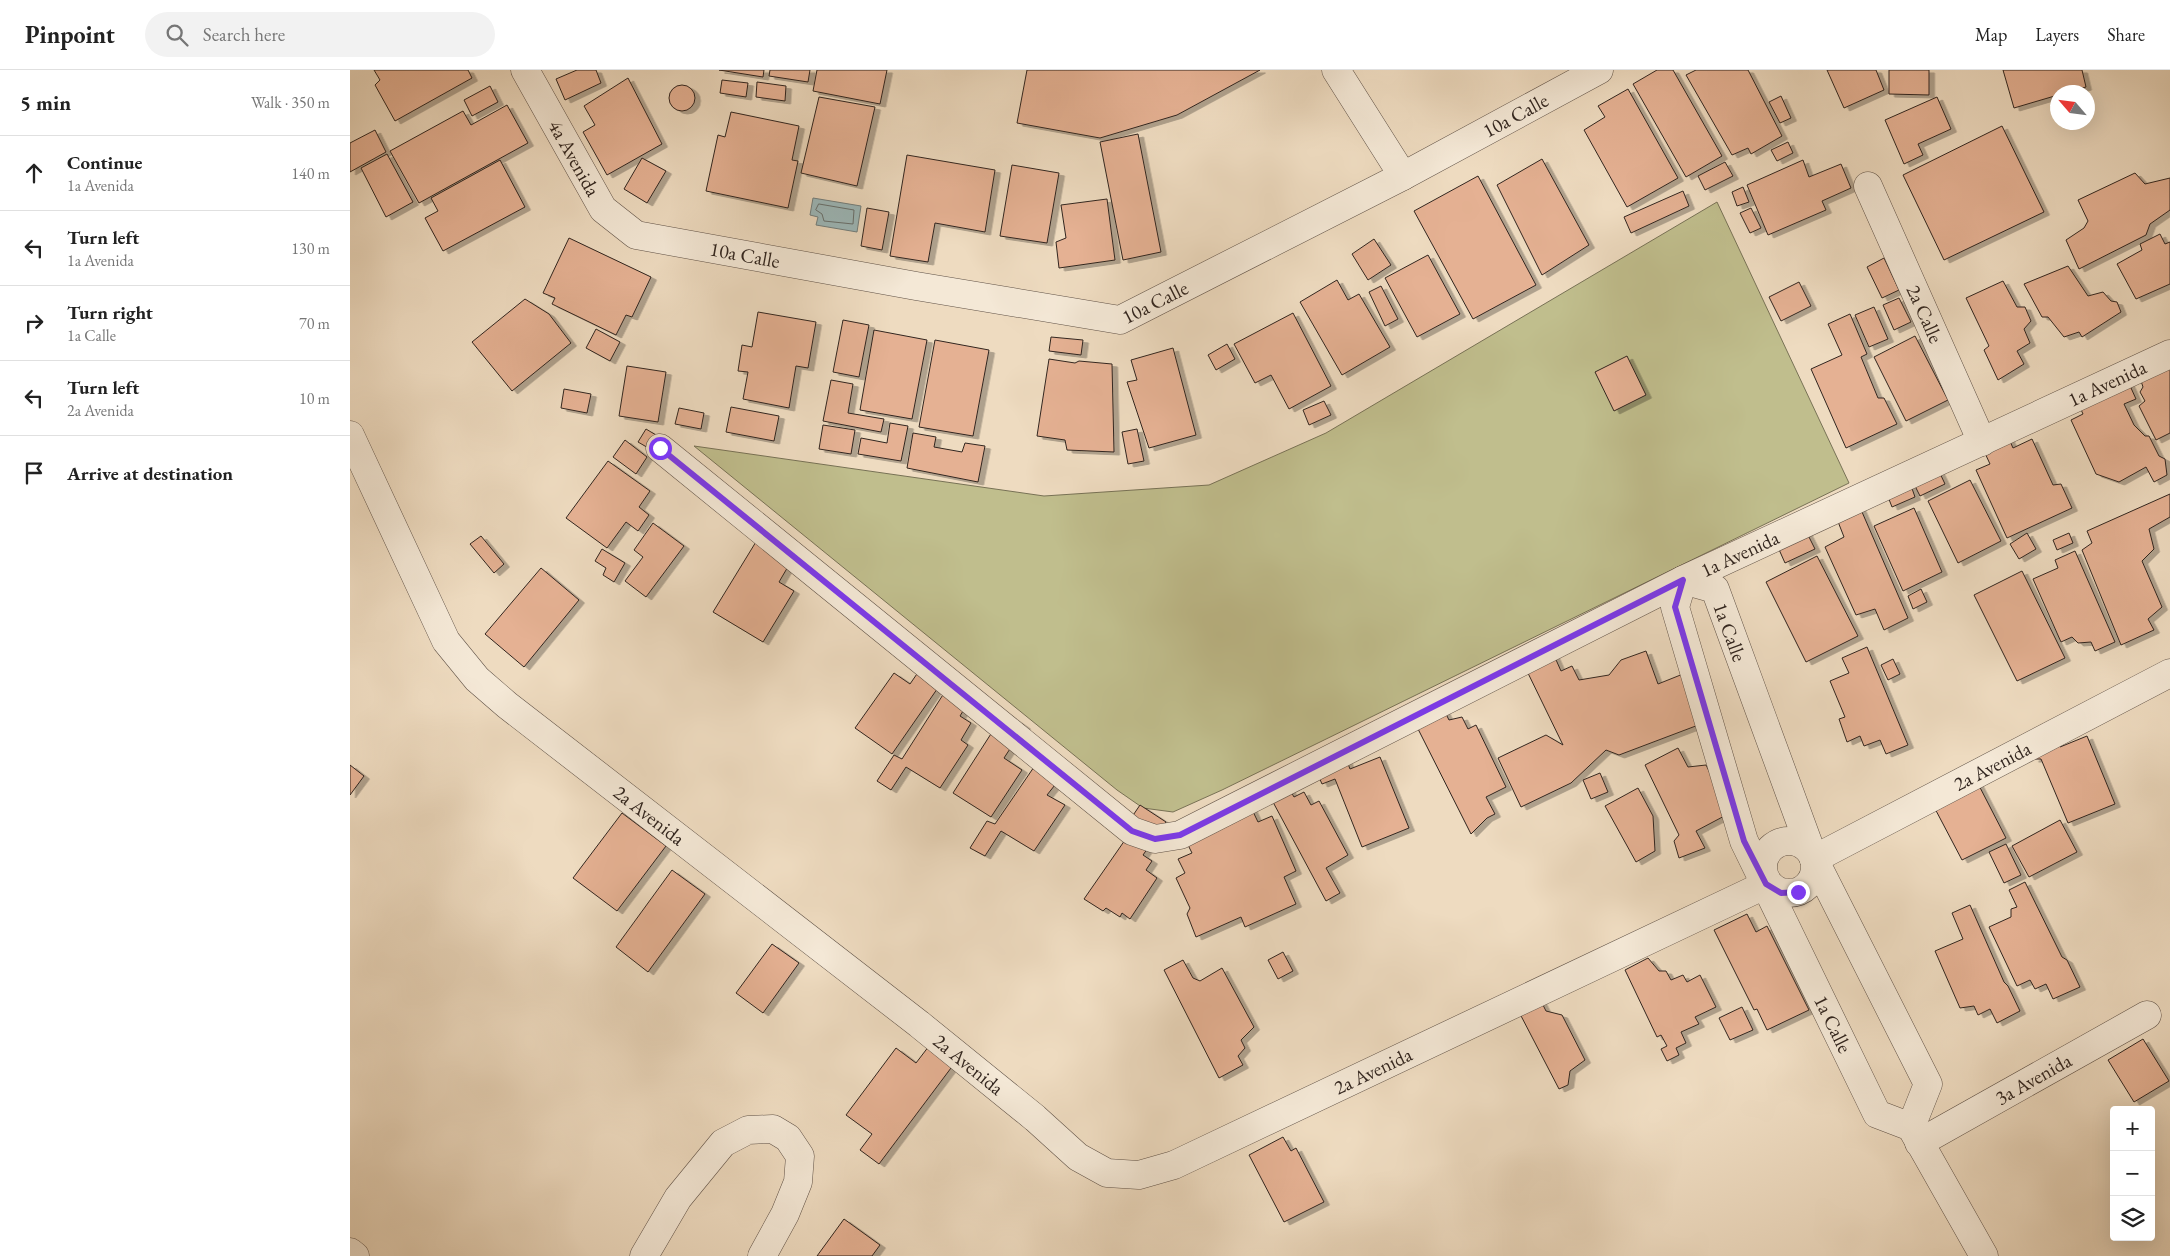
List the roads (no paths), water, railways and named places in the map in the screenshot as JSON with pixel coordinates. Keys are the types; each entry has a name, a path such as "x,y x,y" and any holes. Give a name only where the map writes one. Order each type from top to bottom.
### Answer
{"street":[{"name":"4a Avenida","path":"525,70 603,209 636,236"},
{"path":"1336,70 1403,176"},
{"name":"10a Calle","path":"636,236 1120,320 1403,176 1599,70"},
{"name":"2a Calle","path":"1868,186 1982,442"},
{"name":"1a Avenida","path":"660,448 1132,831 1155,839 1180,835 1683,580 2170,354"},
{"name":"2a Avenida","path":"350,435 446,641 477,679 507,705 919,1024 1035,1118 1078,1157 1107,1173 1139,1175 1174,1165 1766,884"},
{"name":"1a Calle","path":"1683,580 1715,589 1814,859 1928,1084 1915,1135 1877,1114 1744,841 1675,607 1683,580"},
{"name":"2a Avenida","path":"1814,859 2170,673"},
{"path":"1794,841 1809,851 1814,859 1815,867 1810,882 1798,892 1781,893 1766,884 1762,866 1764,858 1776,844 1794,841"},
{"name":"3a Avenida","path":"1915,1135 2147,1015"},
{"path":"644,1256 678,1198 723,1143 748,1130 773,1129 788,1138 800,1156 798,1182 785,1214 762,1256"},
{"path":"1915,1135 1984,1256"},
{"path":"350,1252 355,1256"}],"water":[{"path":"813,198 861,206 857,232 816,225 818,217 810,215"}]}
